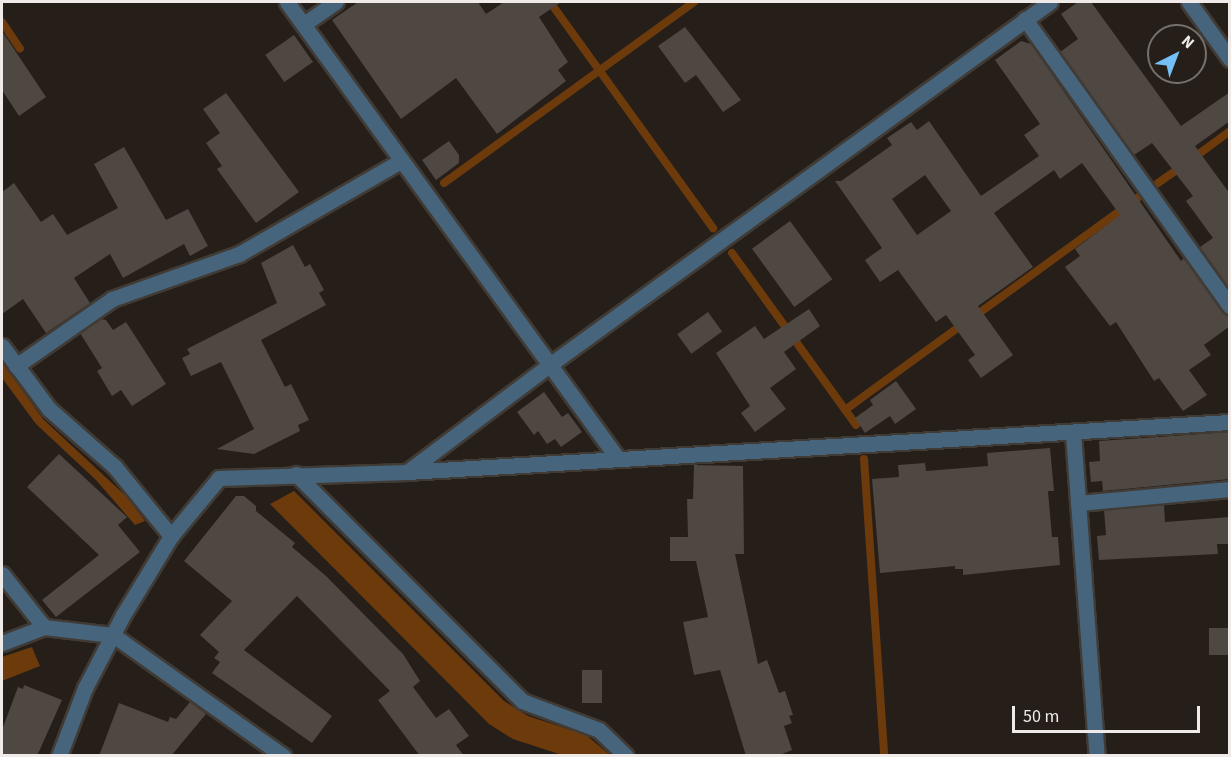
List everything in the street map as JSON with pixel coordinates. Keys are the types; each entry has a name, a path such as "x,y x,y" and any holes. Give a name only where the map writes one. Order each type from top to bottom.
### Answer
{"street":[{"path":"287,2 548,366 618,459"},
{"path":"304,24 336,2"},
{"path":"407,472 548,366 1050,2"},
{"path":"1189,2 1230,59"},
{"path":"1025,19 1230,306"},
{"path":"16,366 112,299 239,254 401,161"},
{"path":"2,346 50,410 115,467 171,536"},
{"path":"59,756 85,688 112,635 171,536 219,478 407,472 1230,422"},
{"path":"1073,433 1096,756"},
{"path":"296,474 522,701 599,730 626,756"},
{"path":"1078,503 1230,489"},
{"path":"2,574 44,627"},
{"path":"2,643 44,627 112,635 283,756"}],"shaded area":[{"path":"2,362 43,419 127,497 145,521 135,525 96,480 36,424 2,378"},
{"path":"294,491 504,701 528,716 586,735 610,755 562,755 513,739 489,724 270,504"},
{"path":"32,647 40,666 2,681 2,657"}],"building":[{"path":"358,2 478,2 486,14 504,2 561,2 539,17 568,62 558,70 566,81 497,134 456,78 401,119 332,20"},
{"path":"1078,2 1091,2 1147,79 1147,84 1151,84 1181,126 1230,92 1230,121 1195,146 1230,194 1230,289 1200,247 1213,238 1186,201 1193,196 1152,143 1134,155 1060,52 1078,39 1061,14"},
{"path":"685,27 741,100 723,112 696,75 685,83 658,46"},
{"path":"2,31 46,97 19,116 2,90"},
{"path":"294,35 313,62 284,82 265,55"},
{"path":"1021,41 1031,44 1181,261 1184,258 1222,312 1230,316 1230,326 1204,345 1211,355 1189,370 1207,395 1183,411 1159,378 1154,381 1116,322 1110,326 1065,267 1080,256 1075,249 1120,215 1082,163 1060,179 1054,170 994,213 1033,267 978,306 1013,355 981,378 968,360 975,355 946,315 936,322 898,270 880,282 865,260 882,248 835,181 841,181 892,145 887,138 911,122 917,130 929,121 981,196 1039,156 1024,135 1040,124 995,60","holes":["925,175 951,211 917,235 892,199"]},
{"path":"226,93 299,192 256,223 217,169 222,166 206,143 220,133 203,109"},
{"path":"449,141 459,155 459,163 436,180 422,160"},
{"path":"124,147 166,220 188,209 208,246 190,256 184,244 123,278 110,254 74,278 90,303 46,333 23,299 2,314 2,192 14,183 41,222 53,214 67,235 118,208 94,164"},
{"path":"790,221 832,279 794,307 752,249"},
{"path":"293,245 305,267 310,264 324,290 319,293 326,305 261,340 285,387 291,384 309,420 298,425 300,431 254,454 217,449 254,429 221,362 191,376 182,358 190,354 187,349 277,303 261,263"},
{"path":"809,309 820,326 784,352 796,369 770,388 786,409 755,432 741,413 750,406 716,353 755,326 764,339"},
{"path":"708,312 722,331 691,354 677,334"},
{"path":"101,319 106,320 113,330 126,322 166,384 132,406 121,390 112,396 97,371 102,368 80,333"},
{"path":"896,381 916,409 895,424 890,416 865,433 855,418 873,405 870,400"},
{"path":"544,392 562,417 568,413 582,432 561,447 555,439 547,444 538,431 534,435 517,412"},
{"path":"1230,432 1230,479 1103,491 1102,481 1091,482 1089,462 1100,461 1099,441"},
{"path":"1050,448 1054,491 1048,491 1052,537 1058,537 1060,565 963,575 963,569 955,569 955,566 880,573 872,479 899,477 898,465 925,463 926,471 988,466 987,453"},
{"path":"59,454 127,517 118,525 140,552 56,617 42,600 99,555 27,487"},
{"path":"694,465 743,466 744,554 735,554 758,664 767,660 779,693 785,691 793,715 789,716 792,723 784,726 792,750 777,756 746,756 720,670 694,675 683,622 708,617 696,561 670,561 670,537 688,537 687,499 693,499"},
{"path":"236,496 244,496 256,506 256,511 295,543 292,547 326,576 403,654 420,681 413,687 436,718 449,709 469,736 456,745 464,756 420,756 378,700 390,691 297,596 244,650 332,716 312,743 212,673 220,662 214,658 219,652 200,635 232,601 184,561"},
{"path":"1164,505 1165,522 1230,517 1230,544 1217,544 1218,554 1099,560 1097,536 1106,535 1104,510"},
{"path":"1209,628 1230,628 1230,655 1209,655"},
{"path":"582,670 602,670 602,703 582,703"},
{"path":"24,685 62,700 37,756 2,756 2,730 18,687 23,689"},
{"path":"190,702 206,714 171,756 99,756 119,703 168,722 170,717 176,719"}],"waterway":[{"path":"550,2 713,228"},
{"path":"444,183 694,2"},
{"path":"2,22 20,49"},
{"path":"1192,159 1230,131"},
{"path":"1158,183 1182,166"},
{"path":"975,316 1139,197"},
{"path":"732,253 856,425"},
{"path":"845,410 963,324"},
{"path":"864,459 884,756"}]}
